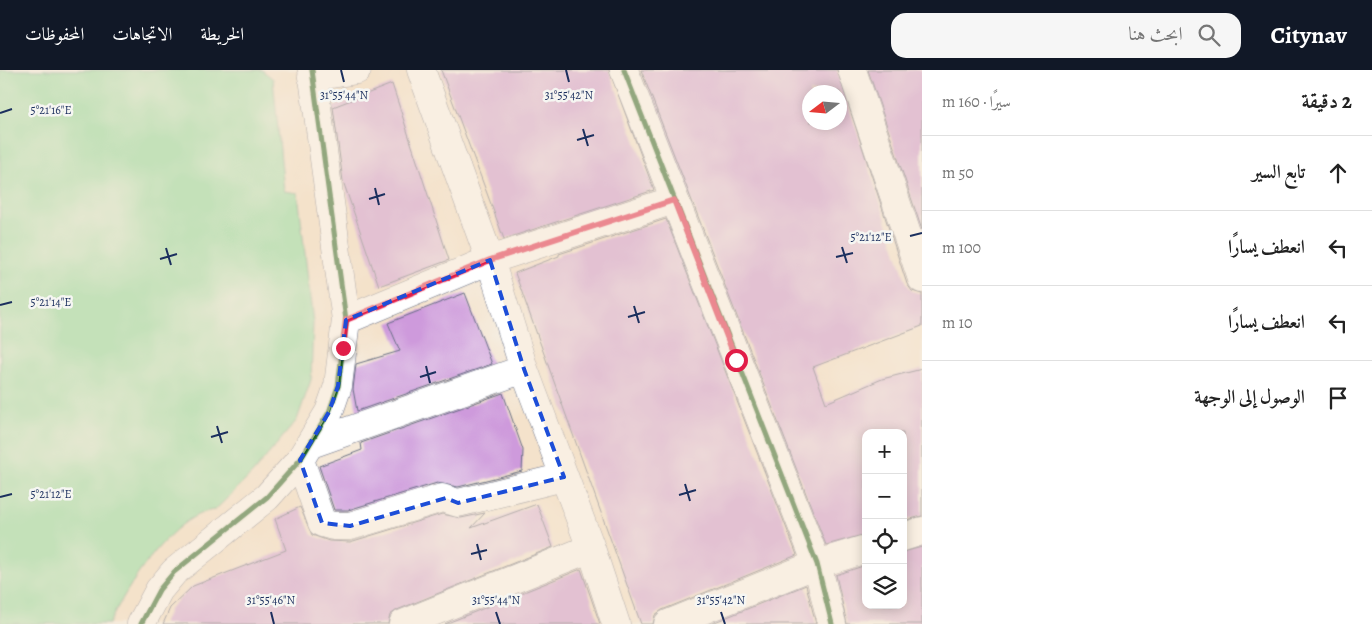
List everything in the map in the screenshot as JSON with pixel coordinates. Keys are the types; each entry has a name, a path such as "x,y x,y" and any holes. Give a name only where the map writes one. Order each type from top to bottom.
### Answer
{"street":[{"path":"141,624 159,590 174,572 267,497 306,452 329,412 338,386 346,320 312,74 357,70"},
{"path":"420,70 490,260 524,369 591,548 616,624"},
{"path":"624,70 817,564 832,624"},
{"path":"852,70 922,279"},
{"path":"346,320 490,260 674,200"},
{"path":"306,452 524,369"},
{"path":"306,452 322,523 340,526 350,526 442,498 458,503 564,477"},
{"path":"907,536 922,532"},
{"path":"403,624 591,548"},
{"path":"668,624 817,564 862,550"}],"highlighted area":[{"path":"490,260 524,369 564,477 458,503 446,498 350,526 322,523 300,460 329,412 338,386 346,320"}],"green space":[{"path":"0,70 262,70 273,79 284,191 298,193 313,323 311,380 297,420 252,474 215,510 199,514 183,524 167,538 139,573 109,624 0,624"}],"building":[{"path":"441,70 609,70 654,190 504,239"},
{"path":"641,70 837,70 842,85 802,85 802,130 847,130 847,101 907,284 912,291 922,294 922,326 813,367 826,403 882,379 922,369 922,516 907,520 907,429 862,429 862,535 826,545"},
{"path":"868,70 922,70 922,230"},
{"path":"392,84 449,260 379,286 343,181 333,107"},
{"path":"666,219 797,555 662,610 655,615 653,624 641,624 515,273 559,256 559,254"},
{"path":"465,293 492,364 357,411 353,389 356,364 400,351 388,323"},
{"path":"503,393 523,450 522,471 458,487 437,483 348,510 334,510 319,466 362,450 361,443"},
{"path":"537,504 553,547 397,610 390,615 388,624 163,624 170,608 193,586 286,550 275,519 300,507 312,535 329,541 350,542 442,514 461,518 485,513 471,528"},
{"path":"922,547 922,624 847,624 836,575 862,566 862,609 907,609 907,551"},
{"path":"581,569 600,624 445,624"},
{"path":"806,585 816,624 710,624"}],"cycle path":[{"path":"141,624 159,590 174,572 267,497 300,460 329,412 338,386 346,320 312,70"},
{"path":"624,70 817,564 832,624"}],"route":[{"path":"343,348 346,320 490,260 674,200 736,360"}]}
